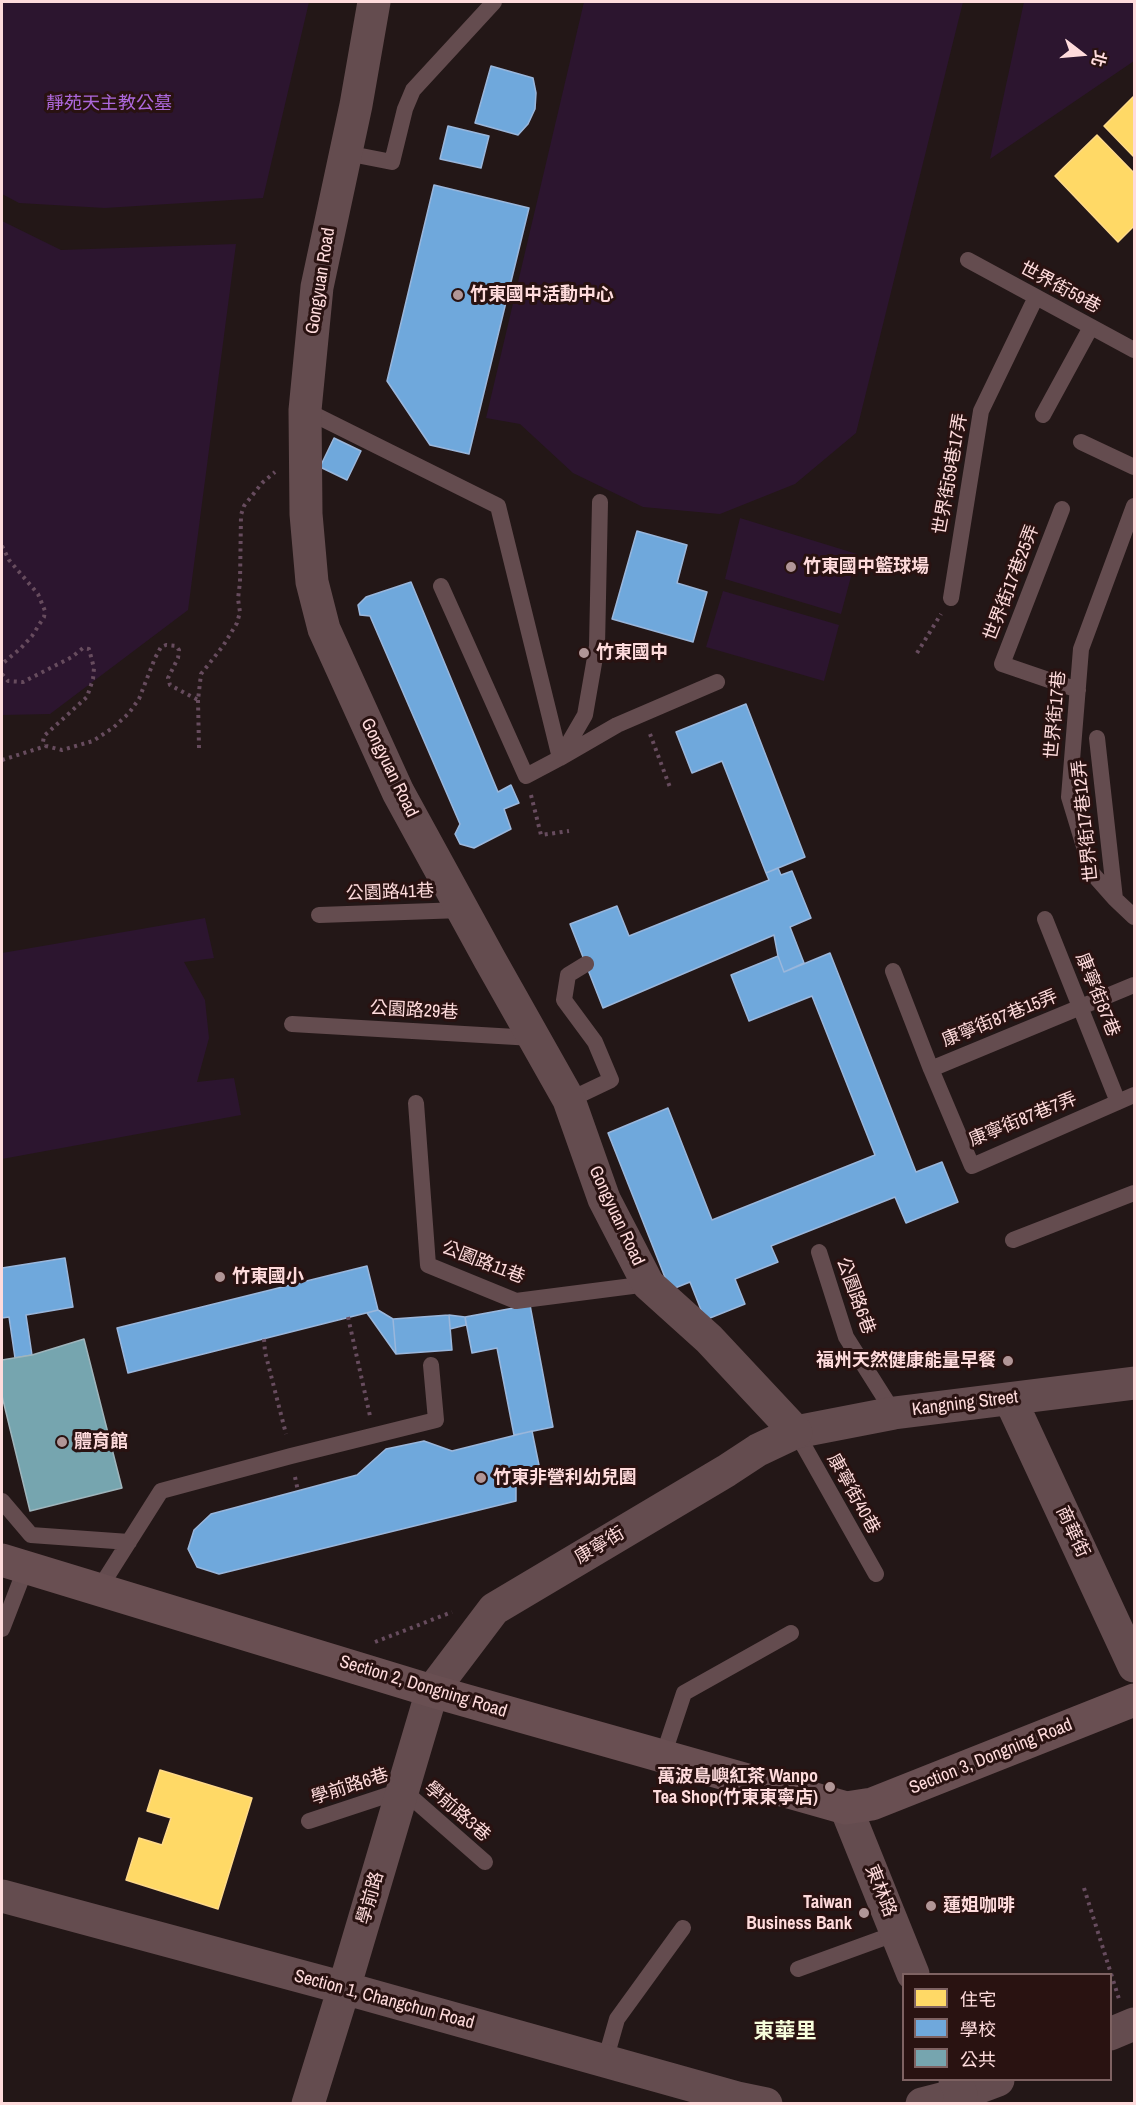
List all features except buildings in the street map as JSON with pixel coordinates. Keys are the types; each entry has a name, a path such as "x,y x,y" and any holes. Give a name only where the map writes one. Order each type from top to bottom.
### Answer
{"main road":[{"name":"Section 2, Dongning Road","path":"8,1561 432,1691 846,1808"},
{"name":"Section 3, Dongning Road","path":"846,1808 872,1804 1134,1700"}],"street":[{"name":"Gongyuan Road","path":"374,2 346,153 317,287 305,410 306,514 312,582 324,629 398,792 569,1100 604,1199 648,1284 709,1339 796,1432"},
{"name":"Kangning Street","path":"796,1432 894,1413 1134,1383"},
{"name":"商華街","path":"1010,1399 1134,1666"},
{"name":"康寧街","path":"432,1691 491,1611 758,1450 796,1432"},
{"name":"學前路","path":"308,2103 432,1691"},
{"name":"東林路","path":"846,1808 913,1973"},
{"name":"Section 1, Changchun Road","path":"2,1896 737,2098 766,2103"},
{"path":"922,2103 992,2081"}],"lane":[{"path":"346,153 392,162 405,110 413,90 494,2"},
{"name":"世界街59巷","path":"968,260 1134,350"},
{"name":"世界街59巷17弄","path":"951,598 981,411 1036,297"},
{"path":"1043,415 1091,327"},
{"path":"305,410 498,506 560,758"},
{"path":"1081,442 1134,467"},
{"path":"560,758 585,715 597,646 600,502"},
{"name":"世界街17巷","path":"1134,506 1081,649 1069,797 1092,873 1134,917"},
{"name":"世界街17巷25弄","path":"1062,509 1002,664 1078,690"},
{"path":"441,586 526,776 617,725 717,682"},
{"name":"世界街17巷12弄","path":"1097,738 1115,899"},
{"name":"公園路41巷","path":"319,915 462,910"},
{"name":"康寧街87巷","path":"1045,919 1118,1102"},
{"path":"569,1100 611,1080 595,1042 564,1000 568,975 586,964"},
{"name":"康寧街87巷15弄","path":"892,971 931,1069 1134,985"},
{"name":"公園路29巷","path":"292,1024 533,1038"},
{"name":"康寧街87巷7弄","path":"931,1069 972,1166 1118,1102"},
{"path":"1118,1102 1134,1095"},
{"name":"公園路11巷","path":"416,1103 428,1265 516,1300 648,1284"},
{"path":"1013,1240 1134,1193"},
{"name":"公園路6巷","path":"819,1252 846,1337 894,1413"},
{"path":"99,1589 161,1491 436,1420 431,1365"},
{"name":"康寧街40巷","path":"796,1432 876,1574"},
{"path":"2,1501 31,1535 129,1542"},
{"path":"2,1629 8,1561"},
{"path":"663,1756 684,1693 791,1633"},
{"name":"學前路6巷","path":"309,1821 403,1790"},
{"name":"學前路3巷","path":"403,1790 485,1862"},
{"path":"605,2061 616,2019 682,1928"},
{"path":"798,1969 897,1933"}],"path":[{"path":"199,748 198,700 201,674 223,646 237,623 240,612 238,599 241,514 244,506 262,483 282,467 306,461"},
{"path":"2,546 9,560 38,594 45,611 44,617 32,636 2,664"},
{"path":"917,653 951,598"},
{"path":"2,760 46,746 62,750 93,741 114,727 129,713 139,699 155,658 161,647 166,645 176,646 179,650 178,658 168,678 170,685 198,700"},
{"path":"2,674 8,681 23,682 72,657 83,648 89,649 94,668 87,697 44,736 43,742 46,746"},
{"path":"643,714 671,790"},
{"path":"526,776 541,835 569,831"},
{"path":"348,1317 375,1435"},
{"path":"264,1339 265,1352 298,1491"},
{"path":"374,1643 457,1610"},
{"path":"1084,1888 1108,1973"},
{"path":"1112,1986 1124,2028"}],"green space":[{"name":"靜苑天主教公墓","path":"2,2 309,2 263,198 105,208 19,203 2,194"},
{"path":"584,2 963,2 856,433 795,484 720,514 643,507 573,473 520,424 486,418"},
{"path":"1024,2 1134,2 1134,61 990,159"},
{"path":"2,221 61,250 236,244 188,610 50,714 2,715"},
{"name":"竹東國中籃球場","path":"740,518 857,554 841,614 725,579"},
{"name":"竹東國中籃球場","path":"723,591 839,625 824,681 706,647"},
{"path":"205,918 214,958 184,962 205,1000 209,1038 197,1082 234,1078 241,1115 2,1159 2,953"}],"place":[{"name":"竹東國中活動中心","path":"458,295"},
{"name":"竹東國中籃球場","path":"791,567"},
{"name":"竹東國中","path":"584,653"},
{"name":"竹東國小","path":"220,1277"},
{"name":"福州天然健康能量早餐","path":"1008,1361"},
{"name":"體育館","path":"62,1442"},
{"name":"竹東非營利幼兒園","path":"481,1478"},
{"name":"萬波島嶼紅茶 Wanpo Tea Shop(竹東東寧店)","path":"830,1787"},
{"name":"蓮姐咖啡","path":"931,1906"},
{"name":"Taiwan Business Bank","path":"864,1913"}],"district":[{"name":"東華里","path":"785,2032"}]}
